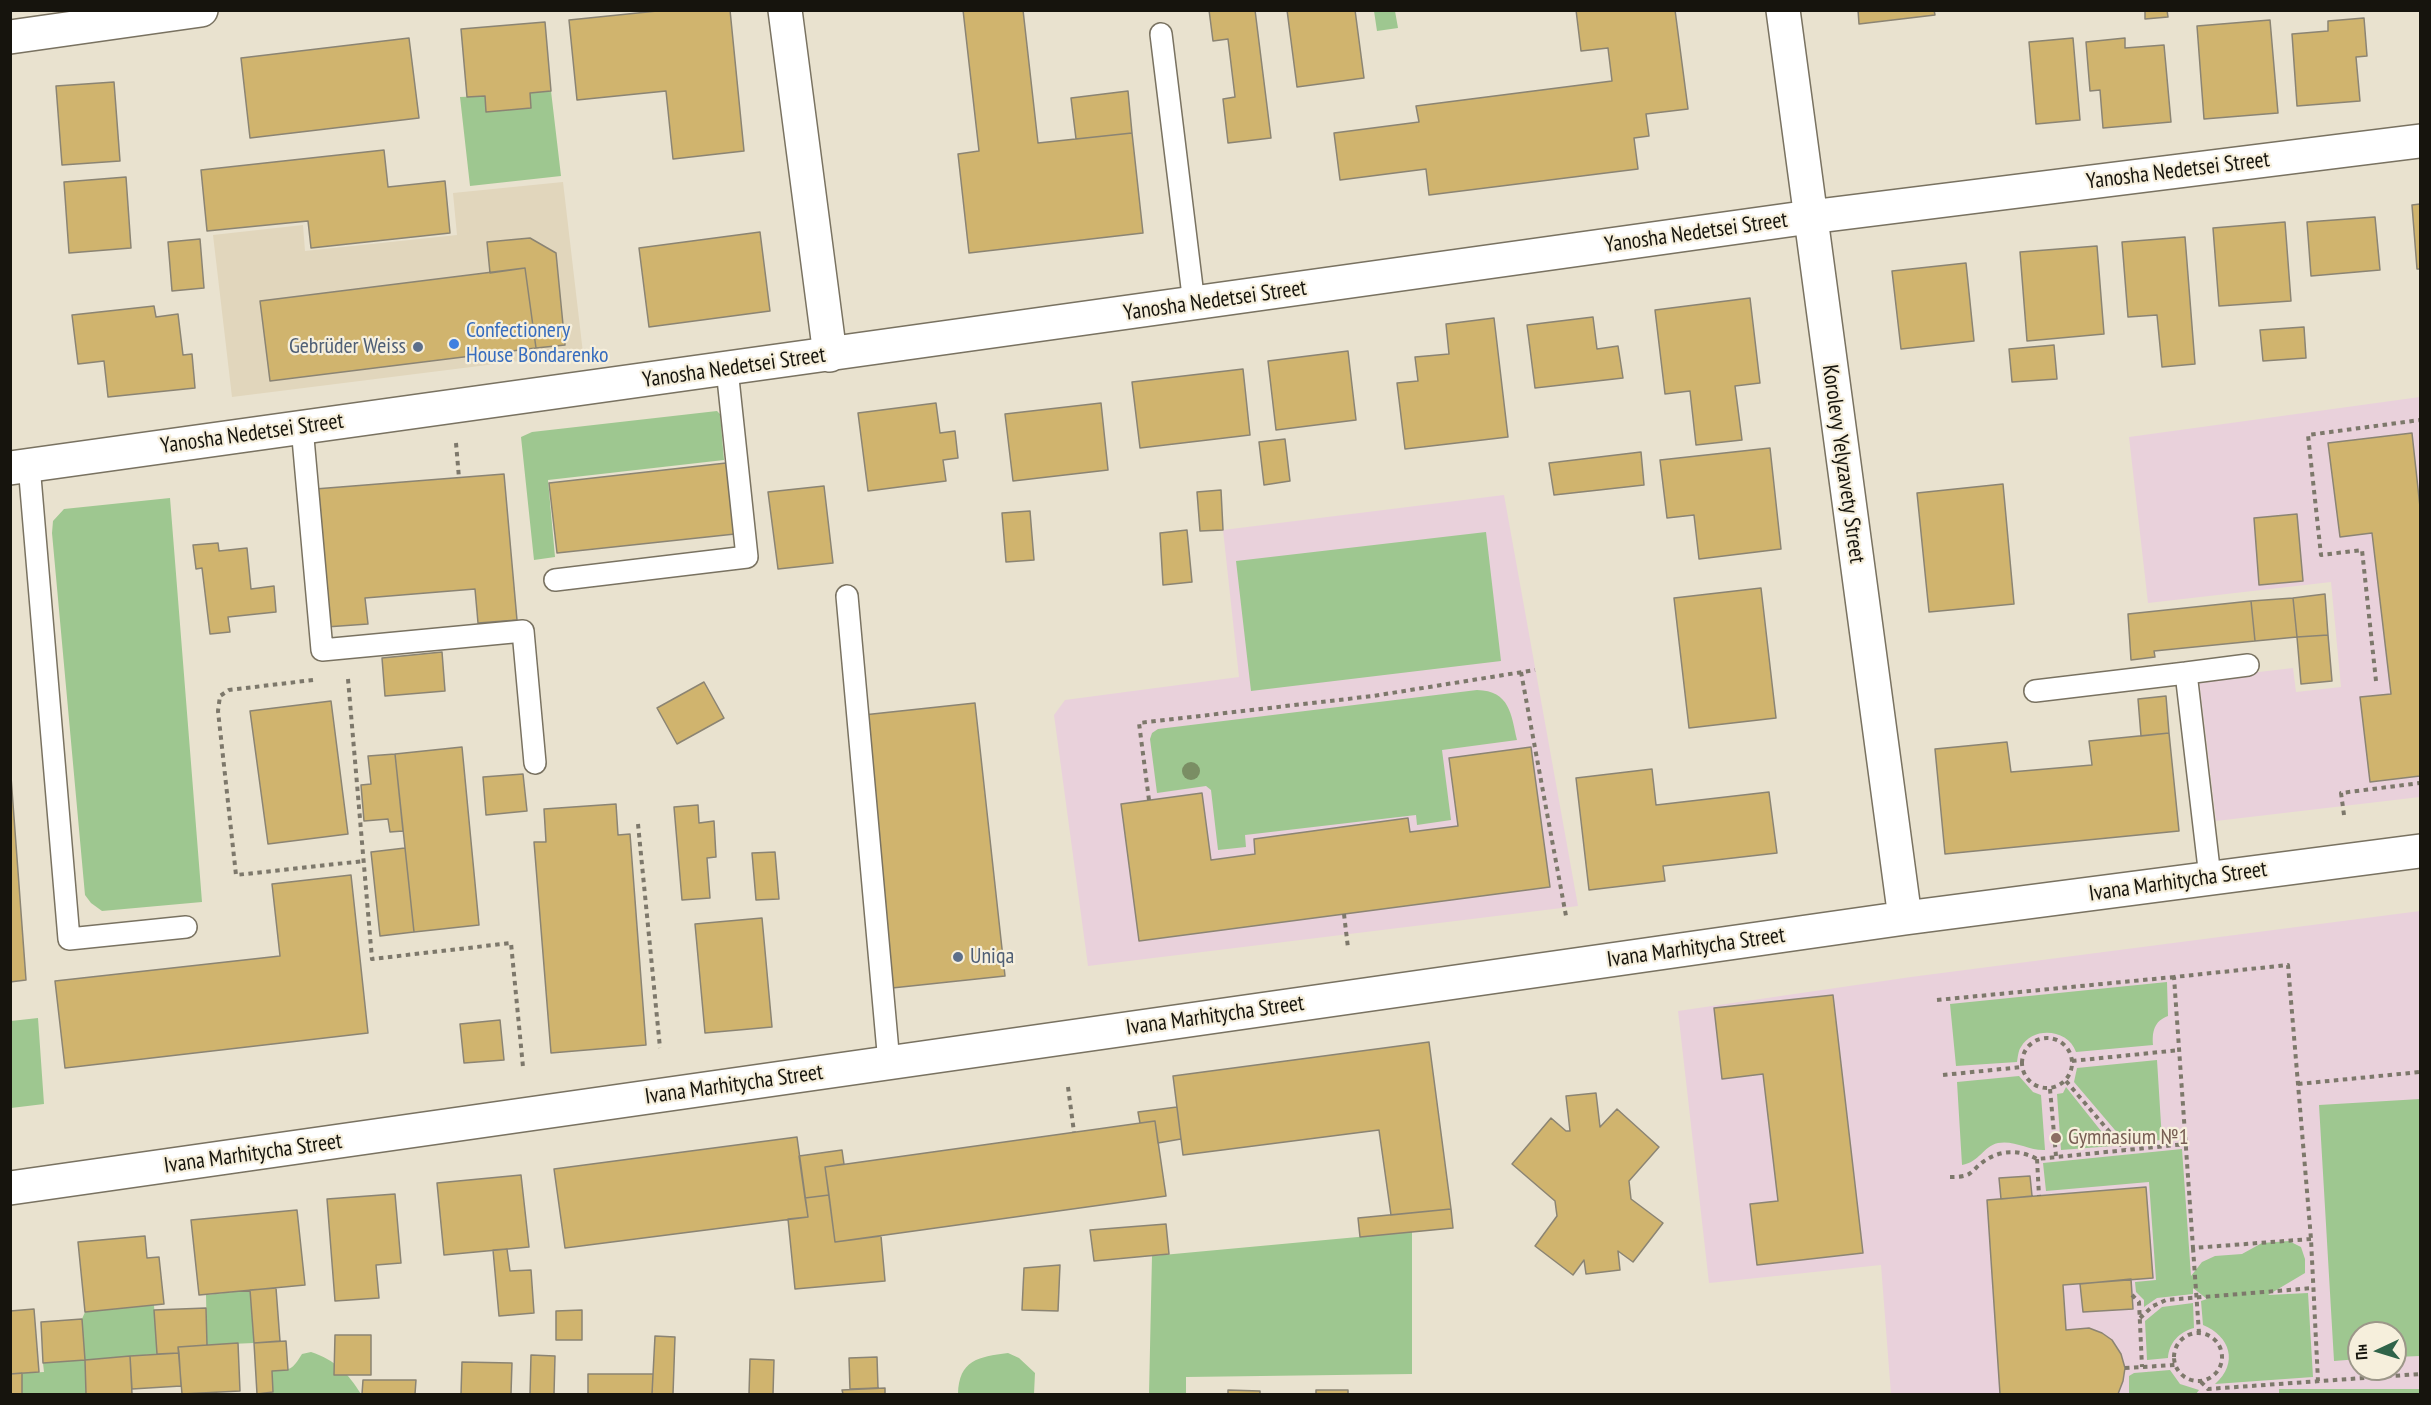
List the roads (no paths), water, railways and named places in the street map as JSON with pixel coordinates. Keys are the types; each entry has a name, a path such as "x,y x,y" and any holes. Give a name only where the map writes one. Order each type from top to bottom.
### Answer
{"street":[{"path":"10,37 201,10"},
{"path":"785,10 830,355"},
{"name":"Korolevy Yelyzavety Street","path":"1783,10 1905,918"},
{"name":"Yanosha Nedetsei Street","path":"20,466 1810,217 2421,141"},
{"name":"Ivana Marhitycha Street","path":"10,1188 1905,918 2421,851"}],"lane":[{"path":"1161,34 1194,304"},
{"path":"555,580 747,557 727,369"},
{"path":"302,427 322,650 523,631 535,763"},
{"path":"20,466 69,939 186,927"},
{"path":"847,596 889,1063"},
{"path":"2035,691 2248,664"},
{"path":"2186,673 2210,877"}],"place":[{"name":"Confectionery House Bondarenko","path":"454,344"},
{"name":"Gebrüder Weiss","path":"418,347"},
{"name":"Uniqa","path":"958,957"},
{"name":"Gymnasium №1","path":"2056,1138"}]}
